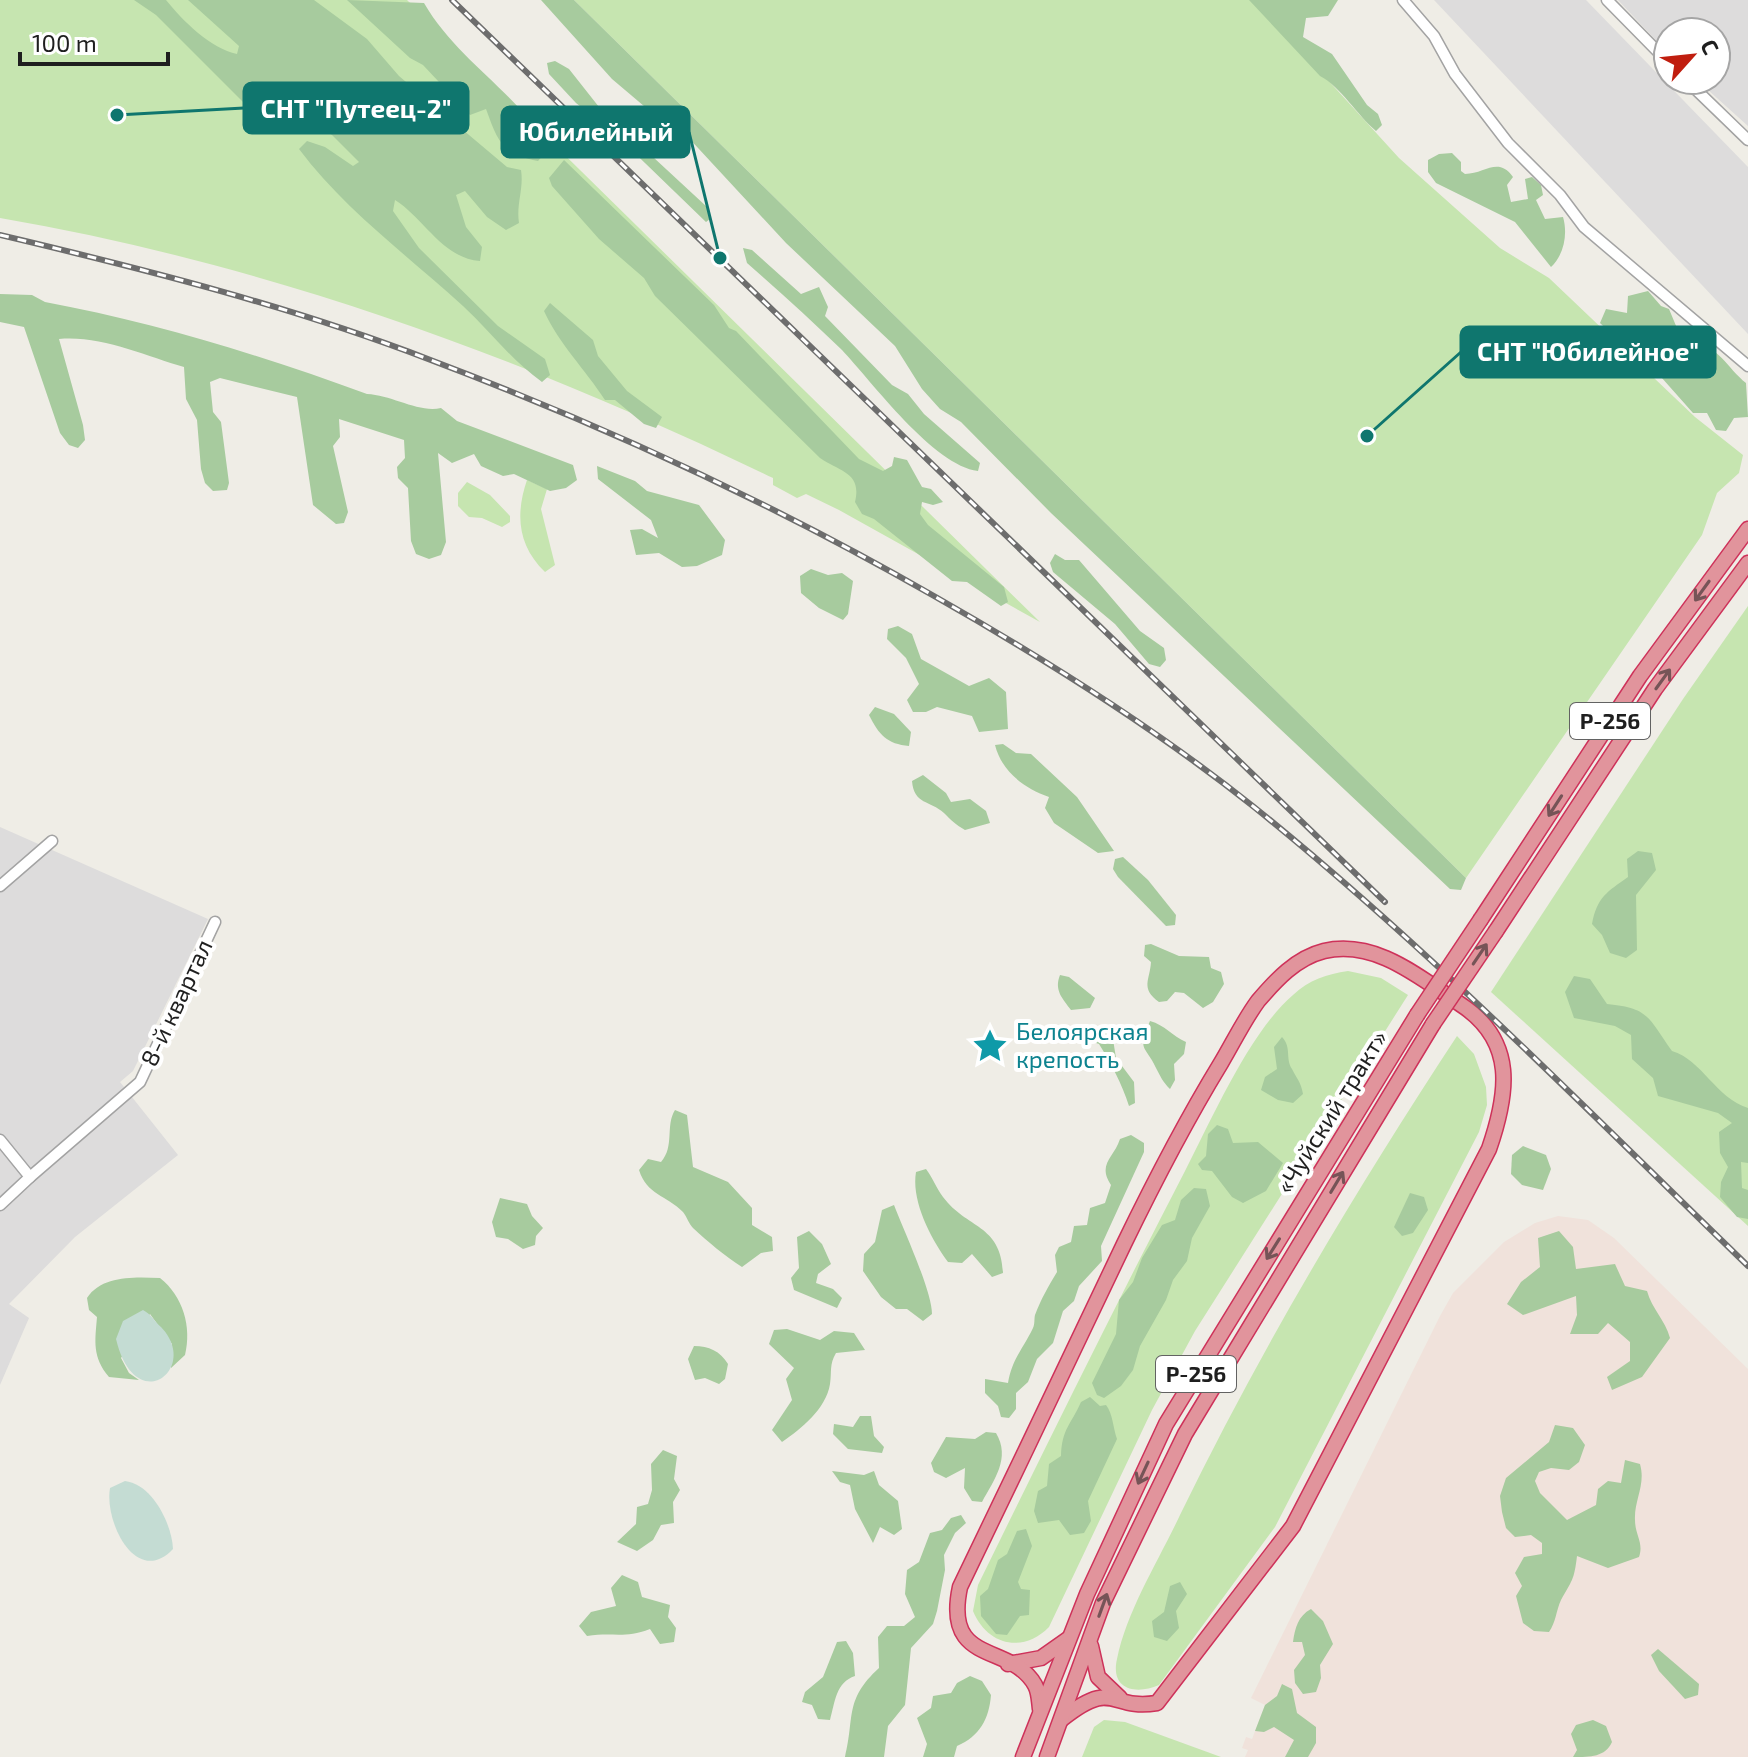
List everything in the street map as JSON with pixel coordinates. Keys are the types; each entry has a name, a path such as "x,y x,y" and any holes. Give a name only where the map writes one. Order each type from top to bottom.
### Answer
{"highway":[{"name":"«Чуйский тракт»","path":"1023,1757 1069,1639 1166,1424 1417,1015 1640,676 1748,529"},
{"name":"«Чуйский тракт»","path":"1047,1757 1091,1644 1103,1603 1185,1434 1433,1024 1655,689 1748,563"},
{"path":"1040,1709 1032,1681 971,1644 962,1631 955,1610 960,1587 1170,1148 1256,1004 1288,969 1324,951 1355,950 1398,963 1473,1012 1494,1041 1505,1073 1506,1091 1489,1149 1293,1526 1166,1697 1147,1705 1121,1698 1094,1697 1062,1719"},
{"path":"1007,1664 1041,1658 1069,1639"},
{"path":"1091,1644 1098,1677 1121,1698"}],"street":[{"path":"1403,0 1434,36 1455,74 1508,143 1560,195 1584,227 1748,366"},
{"path":"1607,0 1652,46"},
{"path":"1703,96 1748,140"},
{"path":"0,886 52,841"},
{"name":"8-й квартал","path":"0,1205 140,1082 215,922"},
{"path":"0,1140 30,1177"}],"shaded area":[{"path":"1434,0 1586,0 1652,68 1652,96 1679,96 1748,167 1748,334"},
{"path":"1618,0 1748,0 1748,126 1715,96 1732,96 1732,16 1652,16 1652,36"},
{"path":"0,827 208,919 133,1071 120,1082 178,1155 75,1237 9,1304 29,1318 0,1385"},
{"path":"1558,1216 1588,1220 1614,1238 1748,1369 1748,1757 1245,1757 1248,1750 1242,1748 1246,1737 1252,1739 1265,1705 1251,1698 1453,1293 1504,1242 1535,1223"}],"green space":[{"path":"0,0 407,0 1040,622 839,510 806,494 797,498 773,485 773,478 680,434 491,355 299,289 101,238 0,218"},
{"path":"134,0 166,0 207,40 237,54 239,46 188,0 314,0 367,39 399,76 507,167 521,170 519,223 506,230 487,217 465,191 456,195 466,227 482,247 480,261 455,253 395,200 393,211 419,248 498,326 545,359 550,375 542,382 521,365 463,306 356,212 299,149 307,141 325,147 353,166 359,162 332,135 292,107 286,112 289,126 282,132 269,128 156,15"},
{"path":"347,0 424,3 467,57 532,122 546,141 545,153 538,161 509,150 498,138 486,109 470,115 423,65 410,58"},
{"path":"541,0 574,0 1466,878 1461,890 1450,889 1051,513 961,422 940,409 922,389 895,346 786,243 686,135 651,112 612,79"},
{"path":"574,0 1255,0 1399,158 1500,248 1549,278 1695,417 1743,455 1739,473 1717,493 1702,535 1466,878"},
{"path":"1249,0 1338,0 1328,16 1306,18 1303,37 1332,54 1367,105 1378,114 1382,125 1376,131"},
{"path":"555,61 569,69 599,107 707,207 710,219 706,222 615,134 576,103 549,74 547,63"},
{"path":"1452,153 1461,162 1461,171 1465,174 1496,167 1507,171 1513,177 1507,185 1511,202 1528,199 1525,179 1532,177 1541,185 1543,195 1536,200 1545,219 1563,217 1564,224 1562,250 1551,267 1515,222 1436,183 1428,172 1428,160 1439,154"},
{"path":"564,160 714,305 729,328 736,331 859,459 883,471 892,466 894,457 907,460 922,487 931,489 943,502 933,505 922,502 920,514 928,525 1004,587 1008,602 1001,606 967,582 952,581 874,519 862,514 855,502 853,479 820,458 655,296 644,278 599,239 552,186 549,178"},
{"path":"743,248 752,250 801,294 819,287 828,307 825,316 892,385 908,394 924,414 980,463 978,471 961,466 942,454 905,421 842,350 747,263"},
{"path":"1648,291 1661,306 1669,309 1684,345 1703,345 1711,349 1746,383 1748,417 1734,418 1726,431 1716,430 1707,413 1693,413 1630,342 1617,339 1600,323 1606,309 1627,313 1628,296"},
{"path":"0,294 32,295 45,302 167,330 248,353 367,394 423,408 441,408 457,421 573,465 577,480 566,488 550,491 514,474 503,476 481,466 474,454 452,463 438,453 446,542 441,555 429,559 416,554 411,541 408,488 398,478 397,467 405,458 404,440 339,419 340,437 333,446 348,512 344,523 336,524 313,505 297,397 220,378 210,382 213,412 221,422 229,483 227,490 213,491 205,483 201,469 197,420 186,399 184,367 107,343 59,339 83,425 85,440 78,448 69,445 60,433 24,327 0,322"},
{"path":"550,303 593,340 598,356 627,391 662,417 656,428 644,424 615,400 605,400 550,323 544,311"},
{"path":"597,466 635,481 647,491 699,505 725,540 722,555 697,566 682,567 659,553 636,555 630,530 642,529 658,538 651,520 598,479"},
{"path":"527,480 547,489 541,509 555,565 545,572 529,552 521,529 521,505"},
{"path":"467,482 490,495 510,516 510,522 502,527 482,518 469,517 458,506 458,493"},
{"path":"1055,554 1065,560 1079,560 1140,631 1164,648 1166,660 1160,667 1149,664 1115,624 1053,572 1050,563"},
{"path":"811,569 828,575 842,573 853,581 848,614 843,620 819,608 801,593 800,576"},
{"path":"1748,606 1748,1226 1491,992 1683,699"},
{"path":"898,626 912,634 921,659 969,686 989,678 1006,692 1008,729 979,732 972,716 937,707 926,712 913,712 907,700 919,684 906,658 887,639 888,629"},
{"path":"875,707 894,714 911,732 909,746 889,741 880,733 869,715"},
{"path":"1003,744 1016,753 1031,754 1077,797 1114,851 1098,853 1054,823 1045,808 1049,797 1023,784 1003,763 995,745"},
{"path":"923,775 946,793 951,802 970,799 986,811 990,823 965,830 919,798 912,781"},
{"path":"1638,851 1652,853 1656,870 1636,895 1637,950 1626,958 1610,953 1602,935 1592,924 1604,896 1628,877 1627,859"},
{"path":"1123,857 1148,880 1176,915 1175,925 1166,926 1118,877 1113,869 1115,859"},
{"path":"1151,944 1179,956 1209,957 1211,968 1221,972 1224,984 1213,1002 1203,1008 1184,993 1175,992 1167,1001 1159,1002 1153,997 1148,988 1151,962 1144,956 1145,945"},
{"path":"1348,971 1381,978 1408,995 1195,1331 1152,1410 1049,1627 1028,1641 1006,1642 996,1638 979,1623 973,1611 978,1585 1219,1102 1261,1031 1277,1011 1312,982"},
{"path":"1060,975 1069,977 1095,998 1090,1008 1071,1010 1058,990"},
{"path":"1574,976 1590,979 1607,1004 1632,1008 1647,1017 1672,1051 1692,1062 1727,1096 1748,1108 1748,1163 1741,1162 1742,1188 1748,1190 1748,1219 1737,1217 1720,1197 1721,1182 1728,1167 1720,1153 1719,1132 1732,1123 1718,1113 1658,1096 1653,1078 1632,1059 1631,1035 1615,1026 1574,1018 1565,992"},
{"path":"1150,1021 1186,1042 1184,1054 1174,1064 1175,1080 1170,1089 1144,1047"},
{"path":"1104,1028 1112,1033 1116,1058 1134,1082 1135,1103 1129,1106 1099,1044 1082,1038 1083,1030"},
{"path":"1457,1036 1474,1054 1486,1087 1487,1105 1479,1132 1275,1527 1159,1685 1142,1690 1127,1687 1117,1678 1116,1669 1128,1622 1211,1453 1311,1271 1382,1152"},
{"path":"1282,1037 1303,1094 1293,1103 1278,1100 1261,1090 1265,1077 1277,1069 1274,1047"},
{"path":"675,1110 687,1115 693,1167 728,1182 752,1208 752,1225 772,1237 773,1251 761,1253 742,1267 693,1228 677,1206 658,1194 642,1178 639,1170 648,1159 661,1162 665,1156"},
{"path":"1217,1125 1228,1129 1233,1143 1258,1142 1283,1163 1266,1191 1243,1203 1232,1197 1212,1171 1202,1170 1198,1164 1206,1156 1208,1134"},
{"path":"1131,1135 1144,1143 1144,1152 1101,1246 1102,1261 1079,1286 1074,1301 1063,1311 1053,1343 1037,1359 1028,1382 1016,1393 1016,1409 1009,1418 1001,1417 998,1406 985,1393 985,1379 1008,1383 1015,1361 1034,1326 1035,1315 1057,1272 1055,1255 1059,1247 1071,1242 1074,1226 1087,1225 1090,1208 1105,1203 1111,1185 1106,1166 1120,1139"},
{"path":"1523,1146 1546,1155 1551,1169 1543,1190 1522,1185 1511,1174 1512,1155"},
{"path":"926,1169 952,1207 996,1245 1003,1273 992,1277 972,1254 962,1263 948,1262 929,1231 916,1195 916,1172"},
{"path":"1194,1188 1206,1189 1210,1206 1192,1238 1187,1261 1173,1280 1166,1300 1140,1346 1133,1370 1121,1386 1104,1398 1097,1395 1092,1383 1116,1334 1119,1300 1133,1282 1142,1258 1162,1225 1175,1220 1181,1200"},
{"path":"1410,1193 1424,1197 1428,1210 1413,1233 1402,1236 1394,1227"},
{"path":"500,1198 527,1204 532,1216 543,1228 536,1236 535,1245 523,1249 508,1239 496,1237 492,1222"},
{"path":"894,1205 931,1304 932,1314 923,1321 907,1309 896,1309 881,1297 863,1271 864,1254 875,1242 882,1210"},
{"path":"809,1231 822,1244 831,1264 818,1274 816,1283 833,1289 842,1298 837,1308 794,1290 791,1278 799,1268 797,1237"},
{"path":"1559,1231 1573,1247 1576,1269 1615,1264 1625,1286 1647,1291 1670,1338 1642,1377 1612,1390 1607,1377 1630,1361 1630,1342 1608,1323 1598,1334 1570,1334 1577,1315 1576,1296 1523,1315 1507,1304 1521,1282 1540,1267 1538,1238"},
{"path":"160,1278 175,1294 184,1313 187,1334 185,1355 171,1368 172,1344 150,1314 121,1358 129,1373 139,1380 109,1377 97,1356 97,1317 89,1310 87,1298 93,1290 110,1281"},
{"path":"143,1310 161,1327 171,1343 174,1358 161,1379 149,1381 137,1377 125,1363 116,1339 123,1321"},
{"path":"787,1329 820,1340 834,1331 854,1333 865,1350 836,1353 828,1393 823,1402 804,1425 782,1442 772,1430 792,1400 786,1379 794,1368 769,1344 774,1330"},
{"path":"694,1346 714,1350 728,1364 725,1379 719,1384 705,1378 695,1380 688,1359"},
{"path":"1090,1397 1100,1406 1106,1405 1117,1439 1088,1501 1091,1521 1084,1533 1070,1535 1059,1520 1038,1523 1034,1511 1038,1491 1047,1486 1049,1464 1061,1456 1068,1427 1081,1402"},
{"path":"860,1416 871,1416 874,1436 884,1447 882,1453 848,1449 833,1434 834,1424 853,1427"},
{"path":"1555,1425 1573,1428 1585,1445 1579,1462 1569,1470 1551,1468 1539,1472 1535,1481 1540,1493 1567,1520 1596,1505 1598,1489 1608,1481 1621,1483 1625,1460 1640,1464 1642,1479 1635,1520 1639,1557 1608,1568 1577,1556 1572,1580 1549,1632 1534,1631 1523,1623 1516,1596 1522,1586 1515,1573 1524,1557 1542,1554 1542,1543 1531,1535 1515,1537 1506,1528 1500,1496 1506,1478 1549,1442"},
{"path":"986,1432 996,1433 1002,1451 1001,1460 996,1477 982,1502 972,1501 964,1488 965,1468 946,1478 934,1472 931,1463 946,1437 975,1439"},
{"path":"663,1450 677,1456 674,1479 680,1490 673,1502 674,1523 661,1525 653,1540 637,1551 617,1542 636,1524 637,1507 648,1504 652,1490 651,1464"},
{"path":"832,1471 864,1475 874,1471 879,1485 898,1501 902,1529 894,1535 880,1527 873,1543 855,1509 850,1485 840,1482"},
{"path":"125,1481 144,1489 152,1497 169,1528 173,1549 159,1559 147,1561 135,1556 118,1532 109,1502 110,1488"},
{"path":"961,1515 966,1523 955,1533 944,1555 945,1570 933,1624 911,1648 905,1705 888,1726 884,1757 845,1757 855,1700 879,1668 878,1637 887,1626 904,1626 915,1617 905,1594 907,1570 919,1562 930,1533 942,1530 951,1518"},
{"path":"1026,1529 1032,1546 1018,1582 1021,1589 1030,1590 1029,1615 1020,1616 1007,1635 996,1634 981,1616 980,1596 988,1589 998,1560 1007,1554 1017,1531"},
{"path":"622,1575 638,1582 642,1597 670,1605 668,1617 676,1628 674,1642 660,1644 650,1629 626,1635 587,1636 579,1626 591,1612 616,1606 611,1588"},
{"path":"1180,1582 1187,1594 1176,1611 1179,1628 1167,1641 1154,1637 1152,1621 1164,1612 1170,1586"},
{"path":"1311,1609 1323,1621 1333,1644 1320,1665 1321,1678 1316,1692 1303,1694 1295,1683 1294,1670 1305,1655 1302,1642 1293,1642 1298,1623"},
{"path":"846,1641 853,1653 855,1676 840,1688 830,1720 818,1719 812,1705 802,1702 805,1692 823,1677 837,1642"},
{"path":"1658,1649 1699,1684 1698,1695 1685,1699 1659,1671 1651,1655"},
{"path":"970,1676 982,1681 991,1695 982,1726 957,1746 954,1757 923,1757 927,1744 917,1718 931,1708 933,1696 951,1693 957,1683"},
{"path":"1282,1684 1292,1689 1297,1713 1316,1727 1316,1743 1308,1757 1285,1757 1294,1740 1274,1727 1264,1732 1255,1731 1265,1705 1277,1696"},
{"path":"1104,1720 1125,1722 1221,1757 1082,1757 1094,1727"},
{"path":"1593,1720 1606,1726 1612,1742 1601,1753 1573,1757 1577,1750 1571,1734 1576,1725"}],"railway":[{"path":"452,0 1385,902"},
{"path":"0,235 270,305 376,340 493,384 686,467 811,529 976,620 1178,750 1319,861 1445,973 1748,1266"}],"place":[{"name":"СНТ \"Путеец-2\"","path":"117,115"},
{"name":"Юбилейный","path":"720,258"},
{"name":"СНТ \"Юбилейное\"","path":"1367,436"},
{"name":"Белоярская крепость","path":"990,1046"}]}
